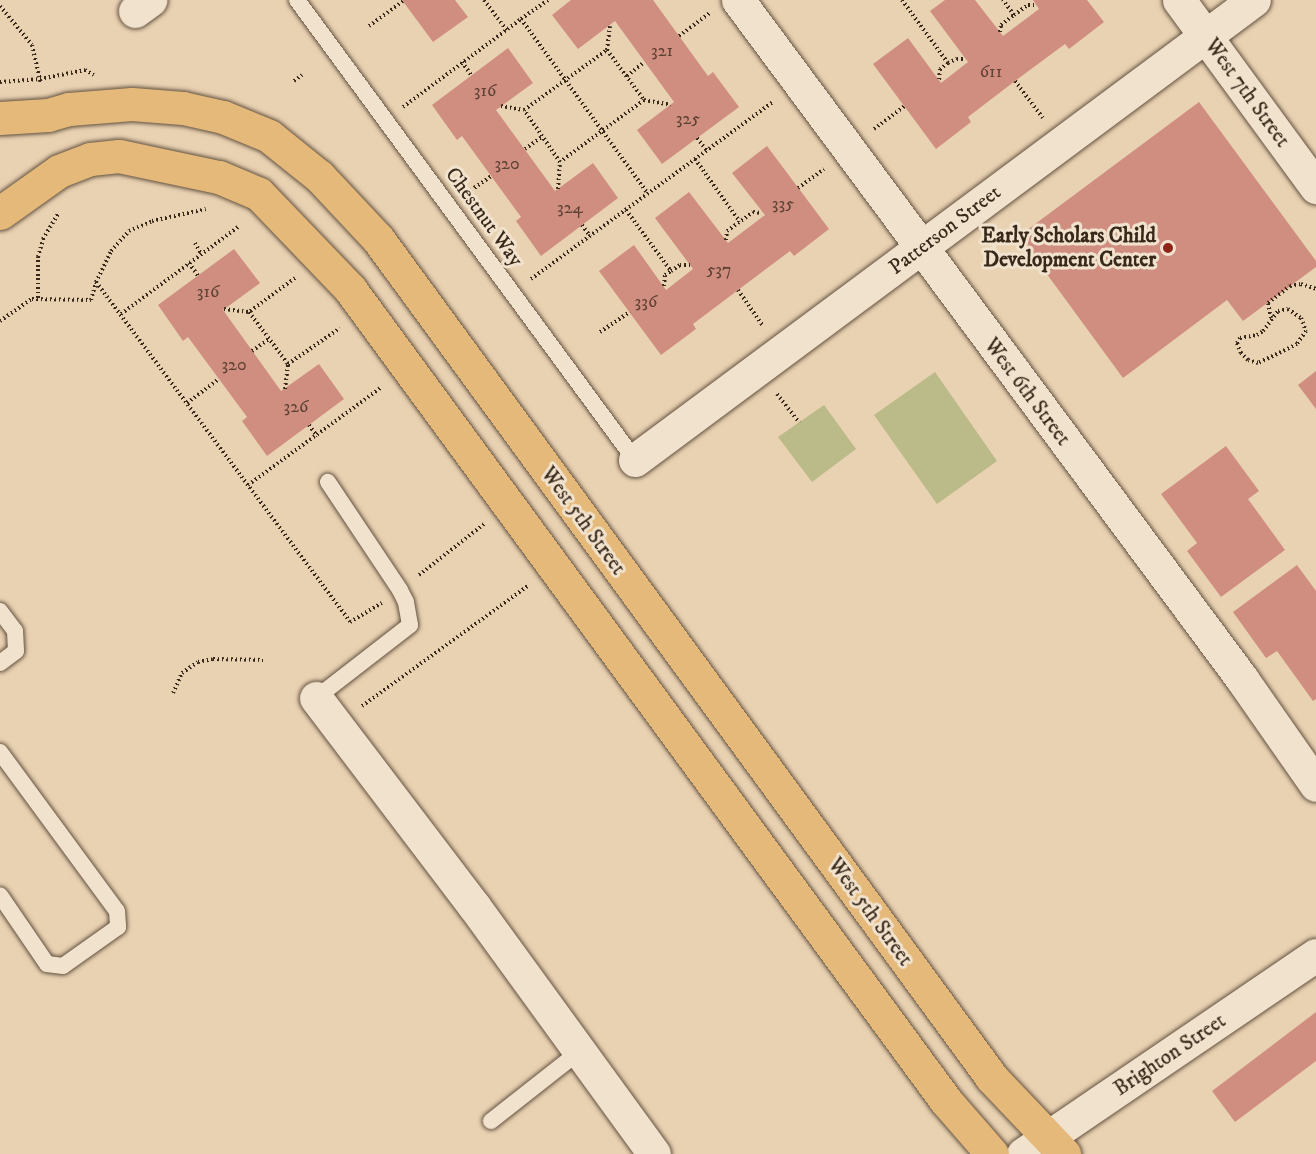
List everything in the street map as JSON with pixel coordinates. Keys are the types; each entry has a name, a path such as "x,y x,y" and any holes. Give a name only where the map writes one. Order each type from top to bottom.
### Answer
{"main road":[{"name":"West 5th Street","path":"0,118 48,115 69,109 132,104 183,108 223,117 268,136 319,176 378,240 1045,1149"},
{"path":"0,213 59,171 90,159 119,156 219,177 259,194 350,289 946,1101 992,1154"}],"street":[{"name":"West 7th Street","path":"1179,0 1316,187"},
{"name":"Patterson Street","path":"635,460 1254,0"},
{"name":"West 6th Street","path":"727,4 920,249 1312,771"},
{"path":"316,698 580,1051 654,1154"},
{"name":"Brighton Street","path":"1045,1149 1316,955"}],"lane":[{"name":"Chestnut Way","path":"297,0 635,460"},
{"path":"316,698 410,625 406,602 400,590 328,482"},
{"path":"0,611 15,631 16,651 0,663"},
{"path":"0,752 117,911 118,927 63,966 47,964 0,895"},
{"path":"490,1121 580,1051"}],"path":[{"path":"484,0 507,30"},
{"path":"420,94 548,0"},
{"path":"902,0 948,63"},
{"path":"1003,0 1014,15"},
{"path":"369,26 403,2"},
{"path":"680,36 727,4"},
{"path":"1000,32 1001,25 1014,15 1028,5 1036,5"},
{"path":"0,6 32,45 40,79"},
{"path":"521,19 648,194"},
{"path":"610,26 608,50 644,100 671,105"},
{"path":"524,110 608,50"},
{"path":"939,80 940,69 957,58 965,59"},
{"path":"462,62 471,75"},
{"path":"627,76 644,62"},
{"path":"0,82 40,79 85,70"},
{"path":"294,81 302,75"},
{"path":"1016,81 1043,118"},
{"path":"525,283 781,97"},
{"path":"560,162 644,100"},
{"path":"501,106 524,110 543,136 560,162 558,189"},
{"path":"878,126 904,106"},
{"path":"525,149 543,136"},
{"path":"697,138 707,151"},
{"path":"695,159 740,222"},
{"path":"798,188 830,164"},
{"path":"476,186 491,176"},
{"path":"38,298 38,257 43,239 60,209"},
{"path":"626,210 671,271"},
{"path":"726,240 727,231 753,212 762,213"},
{"path":"0,321 32,299 91,300 96,282 111,251 129,231 152,221 185,215"},
{"path":"582,225 590,236"},
{"path":"120,314 238,227"},
{"path":"195,243 201,254"},
{"path":"189,263 198,276"},
{"path":"664,286 664,276 680,265 690,265"},
{"path":"224,309 249,312 300,275"},
{"path":"96,282 350,622 385,601"},
{"path":"1271,318 1278,311 1288,309 1301,318 1306,331 1296,344 1277,355 1258,363 1248,360 1241,353 1237,344 1240,338 1257,335 1263,331 1271,318 1268,303 1290,286 1301,285 1316,289"},
{"path":"738,290 765,329"},
{"path":"249,312 288,364 285,389"},
{"path":"600,332 630,312"},
{"path":"288,364 340,327"},
{"path":"252,351 269,339"},
{"path":"187,403 219,379"},
{"path":"248,485 382,387"},
{"path":"773,388 799,422"},
{"path":"309,425 317,435"},
{"path":"412,580 484,524"},
{"path":"337,724 534,582"},
{"path":"172,693 182,673 198,662 213,659 263,660"}],"shaded area":[{"path":"935,372 997,461 937,504 874,415"},
{"path":"824,405 856,449 812,482 778,437"}],"building":[{"path":"402,0 455,0 468,17 433,42"},
{"path":"571,0 653,0 708,76 713,72 739,107 662,164 637,130 674,102 615,21 578,49 552,15"},
{"path":"945,0 975,0 1003,36 1039,9 1033,0 1087,0 1104,22 1069,49 1065,44 1015,81 968,117 971,122 936,149 873,64 908,38 941,83 968,62 930,11"},
{"path":"508,48 533,83 496,110 555,191 593,163 618,198 541,256 516,221 521,217 462,136 457,140 432,105"},
{"name":"Early Scholars Child Development Center","path":"1199,102 1316,261 1316,267 1243,321 1227,300 1123,378 1019,236"},
{"path":"767,146 829,229 794,256 790,251 693,324 696,329 661,355 599,271 634,245 666,290 693,269 655,218 689,192 728,243 765,215 732,173"},
{"path":"234,249 260,283 223,310 281,391 319,364 344,399 267,456 242,421 247,417 188,337 183,341 158,305"},
{"path":"1316,371 1316,409 1298,385"},
{"path":"1226,446 1259,491 1248,499 1285,550 1221,597 1187,551 1197,543 1161,494"},
{"path":"1297,565 1316,591 1316,699 1313,701 1277,651 1266,658 1233,612"},
{"path":"1316,1012 1316,1061 1235,1122 1212,1091"}],"place":[{"name":"Early Scholars Child Development Center","path":"1168,248"}]}
